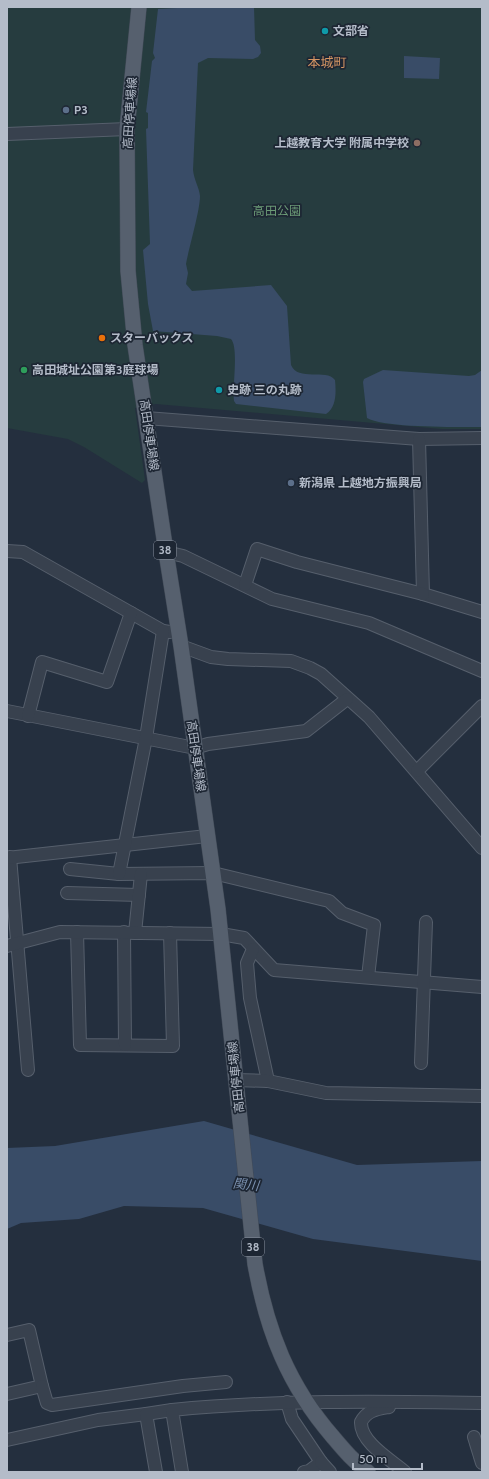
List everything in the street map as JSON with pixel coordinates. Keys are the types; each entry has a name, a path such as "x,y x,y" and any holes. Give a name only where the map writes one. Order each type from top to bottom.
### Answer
{"main road":[{"name":"高田停車場線","path":"139,7 127,130 128,270 135,344 180,639 221,934 236,1086 259,1284 274,1339 282,1360 303,1399 319,1421 357,1464 368,1472"}],"street":[{"path":"7,134 127,130"},
{"path":"146,418 418,439 482,438"},
{"path":"418,439 423,594"},
{"path":"245,585 257,549 297,562 423,594 482,612"},
{"path":"7,551 23,552 211,657 228,659 281,660 299,663 321,674 347,699 370,717 482,848"},
{"path":"166,552 183,556 272,598 369,623 482,671"},
{"path":"28,716 42,662 107,682 131,613"},
{"path":"119,874 146,738 163,631"},
{"path":"7,711 195,748 208,744 306,731 347,699"},
{"path":"416,771 482,706"},
{"path":"28,1070 12,944 9,858 207,836"},
{"path":"70,869 119,874 213,873 329,901 342,913 374,925 368,978"},
{"path":"125,1045 130,933 139,895 141,874"},
{"path":"66,894 139,895"},
{"path":"421,1063 426,922"},
{"path":"12,944 60,932 221,934 244,938 274,970 482,987"},
{"path":"78,932 80,1045 173,1046 170,933"},
{"path":"253,949 247,963 250,998 268,1081"},
{"path":"236,1086 268,1081 326,1093 482,1096"},
{"path":"7,1335 29,1330 47,1403 52,1405 183,1386 226,1382"},
{"path":"7,1394 42,1386"},
{"path":"7,1440 98,1420 172,1410 234,1404 287,1402 303,1399 482,1403"},
{"path":"403,1401 399,1406 372,1411 364,1418 361,1426 367,1440 405,1472"},
{"path":"287,1402 292,1418 321,1462 330,1472"},
{"path":"172,1410 182,1472"},
{"path":"146,1414 156,1472"},
{"path":"474,1437 482,1463"},
{"path":"304,1472 309,1471 321,1462"}],"green space":[{"name":"高田公園","path":"7,7 482,7 482,429 442,429 156,404 135,408 145,480 142,483 84,447 68,439 7,428"}],"water":[{"path":"196,7 254,7 255,40 260,46 261,53 258,57 253,59 208,58 198,63 193,170 199,190 200,203 186,264 188,273 186,284 192,291 271,285 287,306 291,365 300,373 325,375 335,380 334,403 330,411 326,414 236,404 234,401 235,351 231,339 217,336 153,331 148,304 143,250 150,244 146,129 148,128 148,113 146,112 152,61 155,58 153,53 158,9"},
{"path":"404,56 440,58 439,79 404,78"},
{"path":"383,370 469,376 475,375 482,370 482,427 440,427 389,424 367,418 363,382 364,379"},
{"name":"関川","path":"204,1121 357,1165 482,1161 482,1261 313,1239 203,1208 124,1206 79,1219 21,1223 7,1229 7,1148 55,1146"}],"place":[{"name":"文部省","path":"325,31"},
{"name":"P3","path":"66,110"},
{"name":"上越教育大学 附属中学校","path":"417,143"},
{"name":"スターバックス","path":"102,338"},
{"name":"高田城址公園第3庭球場","path":"24,370"},
{"name":"史跡 三の丸跡","path":"219,390"},
{"name":"新潟県 上越地方振興局","path":"291,483"}],"district":[{"name":"本城町","path":"327,62"}]}
